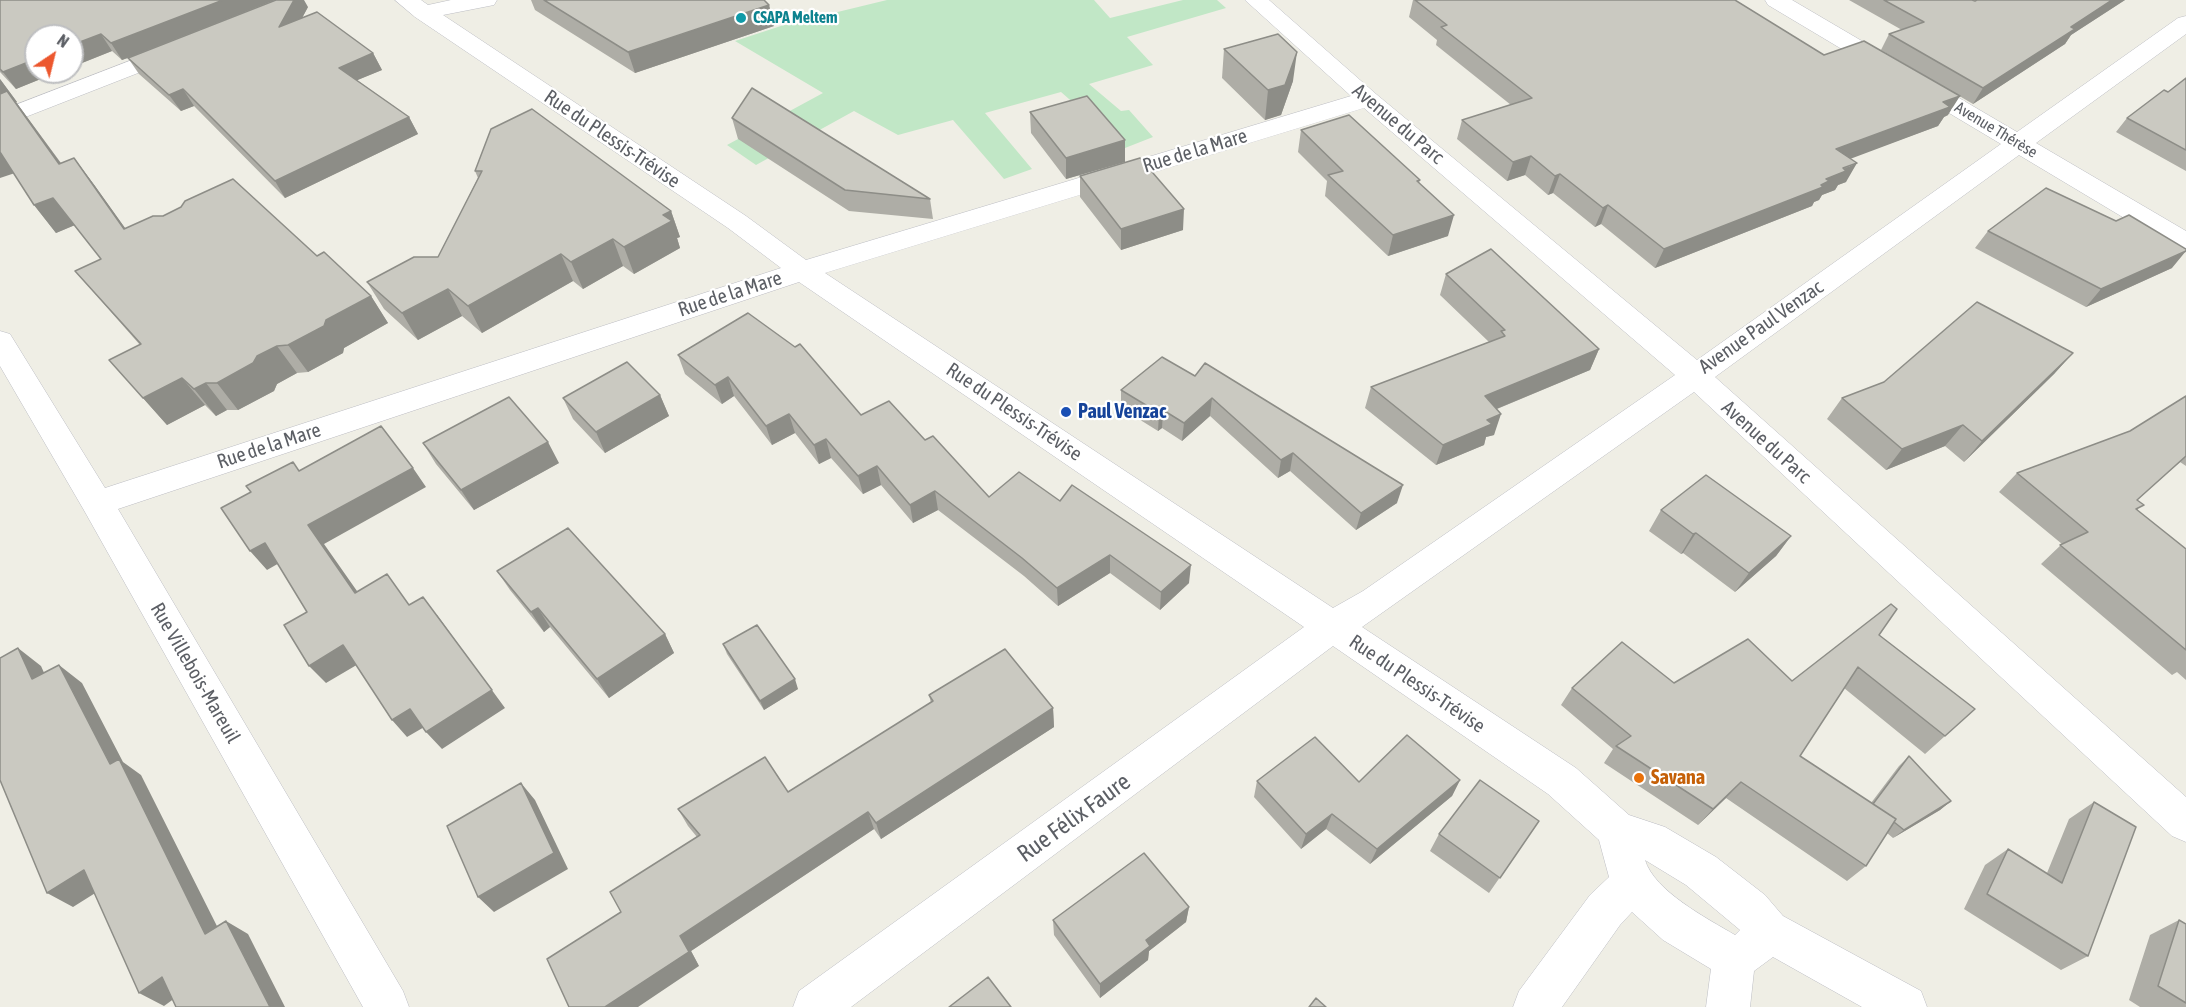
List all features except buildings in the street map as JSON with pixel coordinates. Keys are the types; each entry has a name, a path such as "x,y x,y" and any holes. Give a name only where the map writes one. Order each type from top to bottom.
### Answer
{"street":[{"path":"415,6 486,0"},
{"name":"Avenue du Parc","path":"1256,0 1368,99 1694,375 2186,823"},
{"name":"Avenue Thérèse","path":"1776,0 2186,243"},
{"name":"Rue du Plessis-Trévise","path":"415,6 727,216 803,271 1562,781 1617,830 1651,841 1701,871 1750,910 1768,931 1905,1007"},
{"name":"Avenue Paul Venzac","path":"1332,627 1375,601 1722,357 2017,142 2186,23"},
{"path":"0,120 200,40"},
{"name":"Rue de la Mare","path":"97,503 803,271 1368,99"},
{"name":"Rue Villebois-Mareuil","path":"0,340 97,503 387,1007"},
{"name":"Rue Félix Faure","path":"814,1007 1332,627"},
{"path":"1617,830 1631,884 1678,925 1734,958"},
{"path":"1537,1006 1605,910 1631,884"},
{"path":"1734,958 1750,950 1768,931"},
{"path":"1728,1007 1734,958"}],"green space":[{"path":"887,0 1094,0 1110,18 1183,0 1217,0 1226,8 1127,37 1153,65 1089,84 1121,111 1129,110 1153,137 1125,148 1061,92 985,113 1032,169 1004,179 953,120 898,135 854,111 756,165 727,145 823,93 735,41 784,25"}],"place":[{"name":"CSAPA Meltem","path":"741,18"},
{"name":"Paul Venzac","path":"1066,412"},
{"name":"Savana","path":"1639,778"}]}
